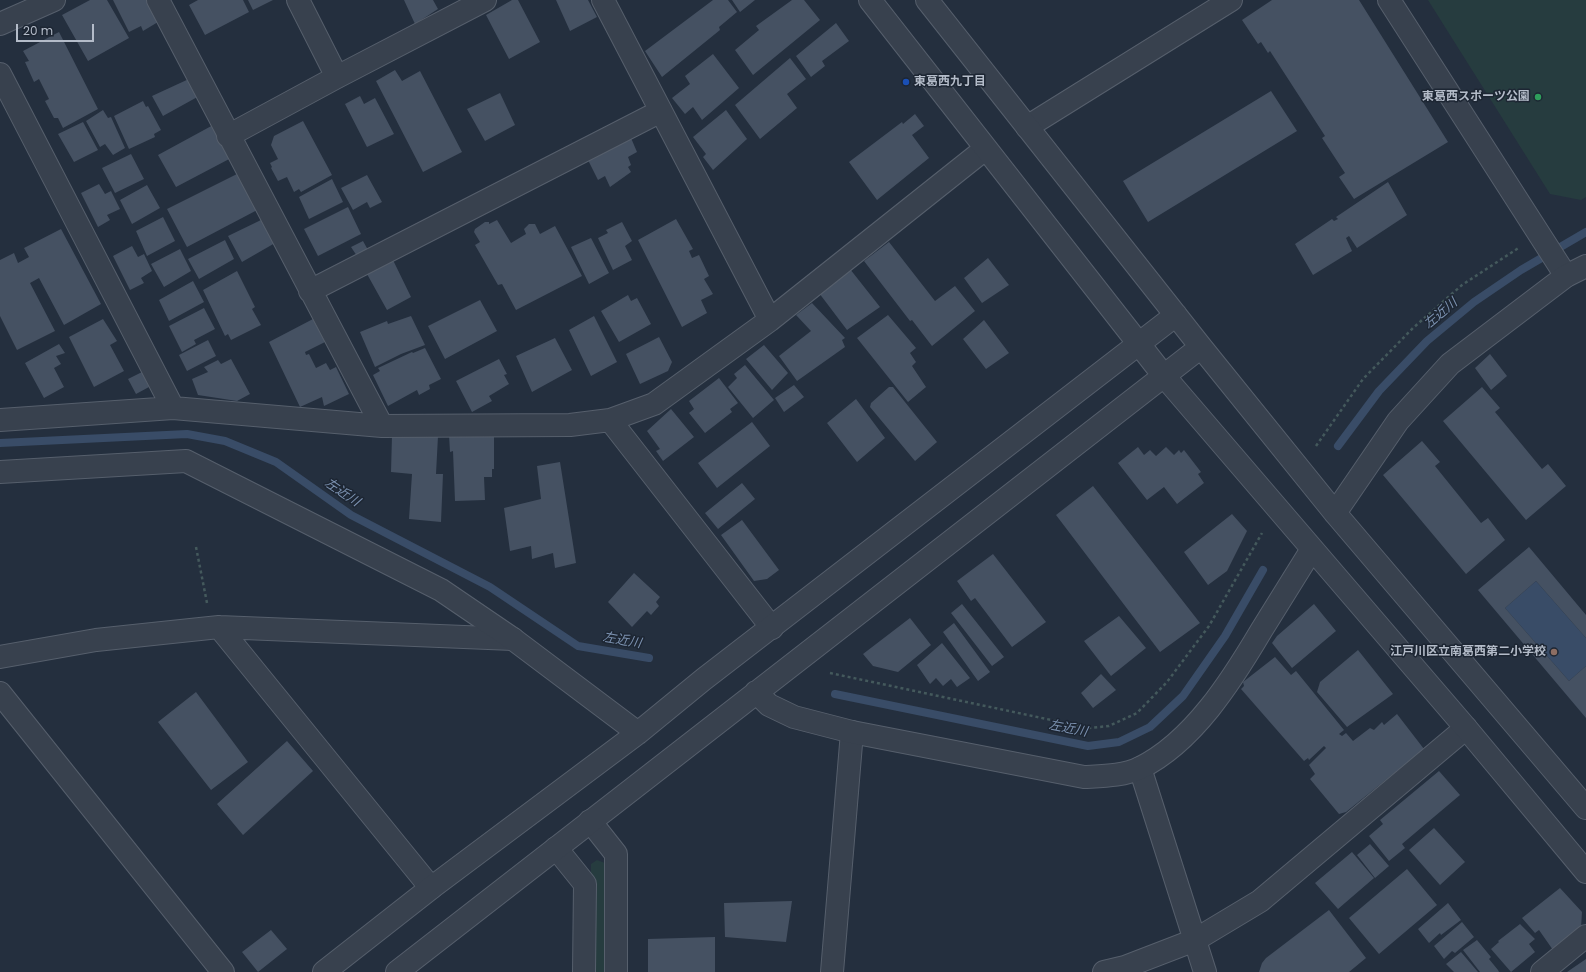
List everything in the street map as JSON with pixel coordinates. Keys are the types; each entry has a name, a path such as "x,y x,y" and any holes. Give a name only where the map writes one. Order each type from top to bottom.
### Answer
{"street":[{"path":"0,24 54,0"},
{"path":"158,0 228,136 382,426"},
{"path":"298,0 337,77"},
{"path":"228,136 485,0"},
{"path":"603,0 770,320"},
{"path":"870,0 1164,376 1466,728 1586,872"},
{"path":"926,0 1201,347 1335,513 1586,808"},
{"path":"1027,127 1230,0"},
{"path":"1389,0 1566,276"},
{"path":"0,74 173,408"},
{"path":"310,291 661,111"},
{"path":"0,420 173,408 382,426 570,426 610,420 654,404 770,320 985,149"},
{"path":"1335,513 1398,421 1450,364 1566,276 1586,266"},
{"path":"324,972 431,888 638,733 704,680 1176,315"},
{"path":"397,972 1201,347"},
{"path":"610,420 772,628"},
{"path":"0,472 186,461 441,590 513,639 638,733"},
{"path":"756,692 769,705 794,717 852,732 1084,777 1111,775 1140,768 1166,752 1200,720 1232,678 1312,549"},
{"path":"0,657 96,640 215,628 513,639"},
{"path":"215,628 431,888"},
{"path":"0,693 223,972"},
{"path":"1104,972 1125,966 1196,940 1260,901 1466,728"},
{"path":"832,972 852,732"},
{"path":"1140,768 1206,972"},
{"path":"590,821 616,854 616,972"},
{"path":"556,848 585,884 584,972"},
{"path":"1542,972 1586,936"}],"path":[{"path":"1316,446 1363,379 1414,328 1462,285 1540,234"},
{"path":"830,673 1089,728 1109,726 1137,713 1167,682 1209,626 1262,534"},
{"path":"196,547 215,628"}],"green space":[{"name":"東葛西スポーツ公園","path":"1428,0 1586,0 1586,197 1581,200 1550,194"},
{"path":"597,860 605,863 605,972 591,972 591,864"}],"water":[{"path":"1536,581 1586,638 1586,666 1569,681 1505,608"}],"building":[{"path":"90,0 107,0 129,38 88,61 62,15"},
{"path":"113,0 148,0 158,22 143,31 141,26 129,32"},
{"path":"198,0 243,0 249,12 205,35 189,5"},
{"path":"248,0 273,0 253,10"},
{"path":"404,0 433,0 438,9 415,24"},
{"path":"512,0 518,0 540,42 509,59 486,15"},
{"path":"556,0 588,0 597,17 570,31"},
{"path":"713,0 728,0 737,12 719,27 720,30 662,77 645,51"},
{"path":"732,0 755,0 740,12"},
{"path":"792,0 804,0 820,20 753,75 735,50 759,30 756,26"},
{"path":"1272,0 1359,0 1448,142 1354,199 1339,177 1345,173 1322,138 1325,136 1270,51 1268,53 1261,42 1258,44 1242,20"},
{"path":"836,23 849,41 822,61 825,66 811,77 796,56"},
{"path":"59,32 98,109 63,128 58,118 54,118 45,101 49,99 39,79 34,82 25,62 29,61 23,51"},
{"path":"713,54 739,88 702,120 693,107 685,114 672,98 690,84 685,76"},
{"path":"790,58 806,79 787,94 797,108 760,139 735,105"},
{"path":"395,70 402,81 420,71 462,152 423,172 376,81"},
{"path":"191,78 201,95 163,116 152,96"},
{"path":"1271,91 1297,131 1148,222 1123,181"},
{"path":"500,93 515,125 485,141 467,109"},
{"path":"360,96 364,104 375,98 394,134 367,147 345,104"},
{"path":"143,101 146,107 148,106 161,130 154,134 155,137 129,149 114,116"},
{"path":"103,110 108,118 111,117 125,148 113,155 105,144 100,147 86,121"},
{"path":"726,110 747,139 713,170 703,157 706,154 693,137"},
{"path":"915,114 924,126 912,135 929,158 877,200 849,162"},
{"path":"303,121 332,175 301,192 299,189 294,192 287,177 278,181 271,168 270,163 278,159 271,145 274,136"},
{"path":"83,122 98,150 74,162 58,134"},
{"path":"215,124 233,157 176,187 158,155"},
{"path":"631,138 637,152 628,157 631,165 628,167 631,172 610,187 605,176 598,180 588,160"},
{"path":"131,154 144,179 115,193 102,168"},
{"path":"243,171 261,208 187,247 167,209"},
{"path":"367,175 382,202 370,208 367,202 353,210 341,188"},
{"path":"332,179 343,202 309,219 299,197"},
{"path":"1388,182 1407,215 1357,248 1349,236 1346,238 1352,251 1313,275 1295,244 1332,219 1334,221 1338,219 1336,217"},
{"path":"99,184 105,194 111,191 120,209 107,215 110,220 98,227 81,193"},
{"path":"147,185 160,208 132,224 120,200"},
{"path":"348,207 361,234 318,256 304,229"},
{"path":"163,217 175,241 147,256 136,231"},
{"path":"676,219 693,249 689,251 692,258 699,255 709,276 704,279 713,294 701,300 707,313 682,327 638,240"},
{"path":"261,220 275,243 242,262 228,236"},
{"path":"497,220 511,243 526,234 524,229 529,224 535,224 540,234 555,226 582,276 516,310 502,284 498,285 475,245 480,242 474,232 475,229 485,222 489,222 489,224"},
{"path":"622,222 632,241 625,246 632,260 613,270 598,238 608,233 606,230"},
{"path":"61,229 101,304 64,325 39,278 30,283 55,331 17,350 0,316 0,260 14,253 18,263 29,257 24,248"},
{"path":"591,238 609,273 589,284 571,247"},
{"path":"225,240 234,259 199,279 188,259"},
{"path":"363,241 368,250 357,256 351,247"},
{"path":"889,242 935,301 955,286 975,311 932,346 912,320 910,321 864,261"},
{"path":"132,246 138,257 144,254 152,271 141,278 144,283 130,290 113,256"},
{"path":"180,249 191,271 164,287 151,264"},
{"path":"988,258 1009,285 982,303 964,278"},
{"path":"393,260 411,297 387,310 367,274"},
{"path":"850,269 880,307 847,330 819,293"},
{"path":"237,271 255,307 252,309 261,325 231,340 228,334 225,336 203,290"},
{"path":"193,281 204,302 169,321 159,300"},
{"path":"628,295 631,301 637,298 651,324 619,342 601,311"},
{"path":"480,300 497,331 445,359 428,326"},
{"path":"812,303 845,338 842,340 845,347 797,381 779,356 811,331 796,315"},
{"path":"204,308 215,329 194,340 196,344 182,352 169,326"},
{"path":"888,315 916,348 910,353 916,362 912,366 926,387 908,402 857,338"},
{"path":"411,316 425,345 401,354 375,367 360,332 387,321 388,324"},
{"path":"594,316 617,362 591,376 569,330"},
{"path":"103,319 117,341 110,345 124,371 94,387 69,337"},
{"path":"313,319 325,342 305,352 306,355 309,354 316,368 326,363 330,370 336,367 349,394 324,406 322,397 300,407 269,342"},
{"path":"984,320 1009,353 986,369 963,339"},
{"path":"659,337 672,362 668,371 640,384 626,354"},
{"path":"555,338 572,370 532,392 516,356"},
{"path":"208,340 216,356 187,371 179,355"},
{"path":"59,344 65,353 56,356 61,364 54,368 64,387 44,398 25,363"},
{"path":"764,345 788,373 772,390 746,359"},
{"path":"425,348 441,379 429,385 430,389 419,395 417,390 388,406 373,375 380,371 378,368 412,352 413,353"},
{"path":"1490,354 1507,376 1491,390 1475,368"},
{"path":"231,359 250,394 237,401 198,395 192,379 208,372 204,367 218,360 221,364"},
{"path":"499,359 507,374 504,375 509,384 489,396 492,401 472,412 456,381"},
{"path":"745,365 774,400 753,418 728,387 737,378 734,374"},
{"path":"142,372 149,387 136,394 128,379"},
{"path":"719,378 738,403 730,409 732,412 705,433 689,413 694,409 689,401"},
{"path":"794,385 804,397 784,412 775,398"},
{"path":"889,387 893,387 937,442 915,461 870,407 871,403"},
{"path":"1482,387 1500,408 1495,412 1542,469 1548,464 1566,486 1526,520 1443,421"},
{"path":"856,399 885,438 857,462 827,423"},
{"path":"671,409 694,437 663,461 656,451 660,449 647,431"},
{"path":"752,422 770,446 717,488 698,463"},
{"path":"392,435 438,436 436,474 443,474 441,522 409,519 412,474 391,472"},
{"path":"449,435 494,437 494,469 492,469 492,477 484,477 485,500 455,501 453,451 450,452"},
{"path":"1422,441 1440,462 1435,466 1481,523 1488,518 1505,540 1466,574 1383,475"},
{"path":"1138,447 1144,455 1150,450 1156,456 1166,447 1174,455 1179,450 1181,453 1184,450 1201,472 1198,474 1204,483 1177,504 1164,487 1147,500 1118,463"},
{"path":"560,462 576,563 555,568 553,553 532,559 531,546 510,551 504,508 541,499 537,466"},
{"path":"742,483 755,499 718,529 705,513"},
{"path":"1093,486 1200,623 1160,652 1056,515"},
{"path":"1232,514 1247,531 1227,571 1208,585 1184,552"},
{"path":"742,520 779,570 767,579 754,581 721,535"},
{"path":"1529,547 1586,615 1586,638 1536,581 1505,608 1569,681 1586,666 1586,718 1478,590"},
{"path":"993,554 1046,622 1012,647 975,598 971,601 957,581"},
{"path":"634,573 660,597 656,602 659,606 651,615 647,611 632,627 608,602"},
{"path":"962,604 1004,657 992,666 951,613"},
{"path":"1314,604 1336,631 1292,668 1272,643 1277,636"},
{"path":"1119,616 1146,648 1111,676 1084,641"},
{"path":"910,618 931,645 898,672 873,666 863,654"},
{"path":"954,623 990,672 978,681 943,632"},
{"path":"942,643 970,678 957,687 951,679 943,686 936,678 930,684 917,665"},
{"path":"1358,650 1393,694 1347,727 1317,692 1320,682"},
{"path":"1275,657 1291,675 1296,671 1344,730 1339,734 1342,736 1346,733 1353,741 1370,728 1374,730 1382,722 1384,725 1397,714 1424,749 1346,812 1339,814 1310,779 1315,774 1309,765 1326,748 1324,746 1309,760 1308,758 1304,761 1241,689 1244,686 1243,682"},
{"path":"1101,674 1116,690 1093,708 1081,693"},
{"path":"196,692 248,762 211,790 158,722"},
{"path":"287,741 313,771 243,835 217,804"},
{"path":"1439,771 1460,795 1402,844 1405,848 1389,861 1369,836 1383,824 1380,820"},
{"path":"1434,828 1465,862 1440,885 1409,850"},
{"path":"1370,844 1389,866 1375,878 1357,855"},
{"path":"1352,852 1374,878 1338,909 1315,883"},
{"path":"1407,869 1437,905 1379,954 1349,918"},
{"path":"1560,888 1582,912 1581,928 1553,950 1539,930 1535,933 1522,918"},
{"path":"792,901 786,942 725,937 724,903"},
{"path":"1448,903 1461,920 1441,935 1440,933 1429,943 1418,929"},
{"path":"1329,910 1366,958 1349,972 1259,972 1262,963 1266,958"},
{"path":"1462,922 1474,937 1455,953 1452,951 1444,959 1434,946"},
{"path":"1520,924 1535,939 1529,944 1535,952 1511,972 1491,949 1499,942 1498,941"},
{"path":"271,930 287,949 258,972 242,952"},
{"path":"715,937 715,972 648,972 648,939"},
{"path":"1477,940 1491,957 1489,959 1499,972 1480,972 1463,950"},
{"path":"1461,952 1478,972 1454,972 1446,964"},
{"path":"1586,959 1586,972 1567,972"}],"waterway":[{"name":"左近川","path":"1338,446 1379,391 1427,341 1474,302 1521,270 1586,232"},
{"name":"左近川","path":"0,443 187,434 225,441 276,462 351,515 490,587 578,646 649,658"},
{"name":"左近川","path":"835,694 1088,746 1119,742 1150,727 1183,696 1225,636 1263,570"}],"place":[{"name":"東葛西九丁目","path":"906,82"},
{"name":"東葛西スポーツ公園","path":"1538,97"},
{"name":"江戸川区立南葛西第二小学校","path":"1554,652"}]}
